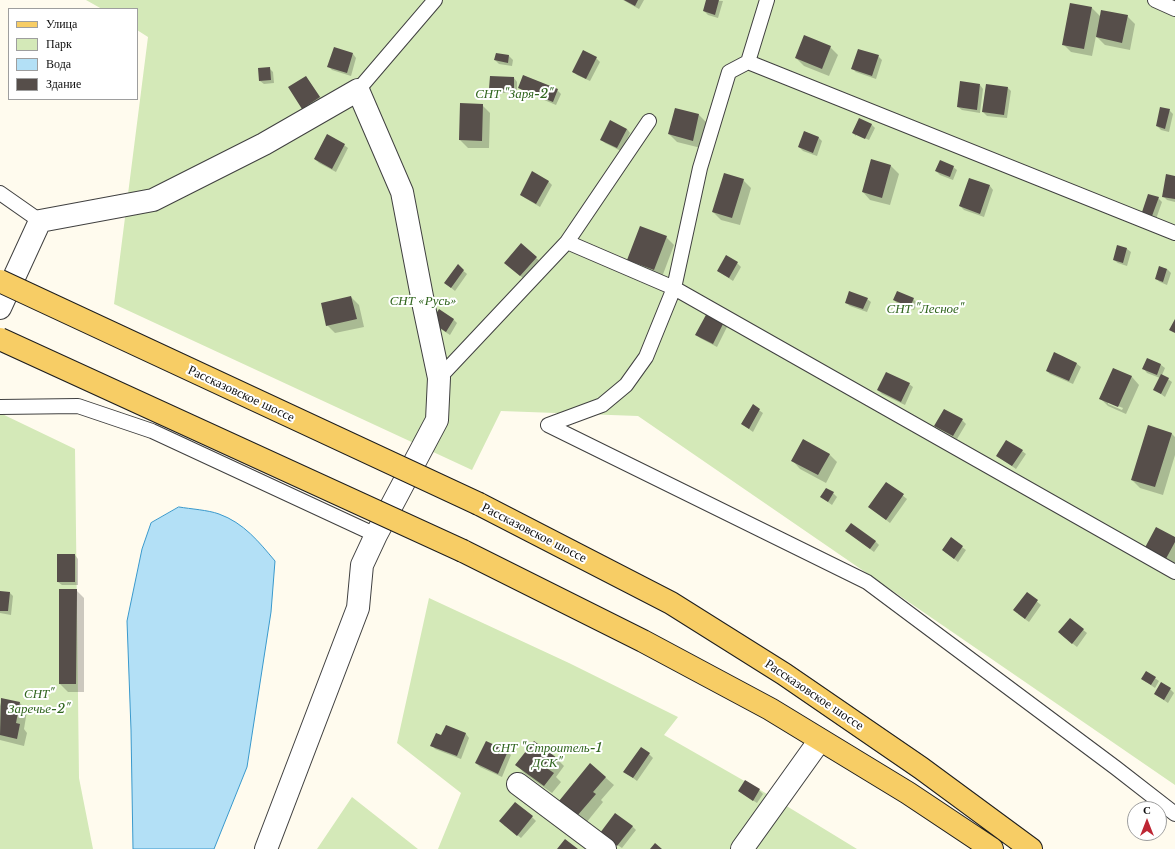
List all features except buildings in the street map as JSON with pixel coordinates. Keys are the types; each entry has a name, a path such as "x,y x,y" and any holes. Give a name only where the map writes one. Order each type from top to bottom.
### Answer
{"main road":[{"name":"Рассказовское шоссе","path":"0,281 479,504 678,607 784,674 921,768 1031,849"},
{"path":"0,339 463,551 650,645 770,709 908,794 992,849"}],"street":[{"path":"0,308 40,222 153,200 264,144 358,90 402,192 439,378 437,420 376,535 362,565 358,608 266,849"},
{"path":"742,849 820,740"},
{"path":"518,784 605,849"}],"lane":[{"path":"358,90 435,0"},
{"path":"767,0 748,62 729,72 700,168 674,288 646,357 626,385 602,405 548,426 867,582 1116,768 1175,814"},
{"path":"1155,0 1175,9"},
{"path":"748,62 1175,233"},
{"path":"439,378 567,242 649,121"},
{"path":"0,193 40,222"},
{"path":"567,242 674,288 1175,572"},
{"path":"0,407 78,406 85,408 152,431 376,535"}],"green space":[{"path":"86,0 1175,0 1175,785 638,416 501,411 472,470 114,304 148,37 138,31 138,8 100,8"},
{"name":"СНТ\" Заречье-2\"","path":"0,413 75,449 79,778 93,849 0,849"},
{"name":"СНТ \"Строитель-1 ДСК\"","path":"429,598 569,663 678,717 664,735 762,791 857,849 438,849 461,793 397,743"},
{"path":"352,797 418,849 317,849"}],"water":[{"path":"179,507 219,514 228,518 236,522 263,547 275,561 271,612 247,767 214,849 133,849 127,621 142,549 151,523"}],"park label":[{"name":"СНТ \"Заря-2\"","path":"514,94"},
{"name":"СНТ «Русь»","path":"423,301"},
{"name":"СНТ \"Лесное\"","path":"925,309"}]}
